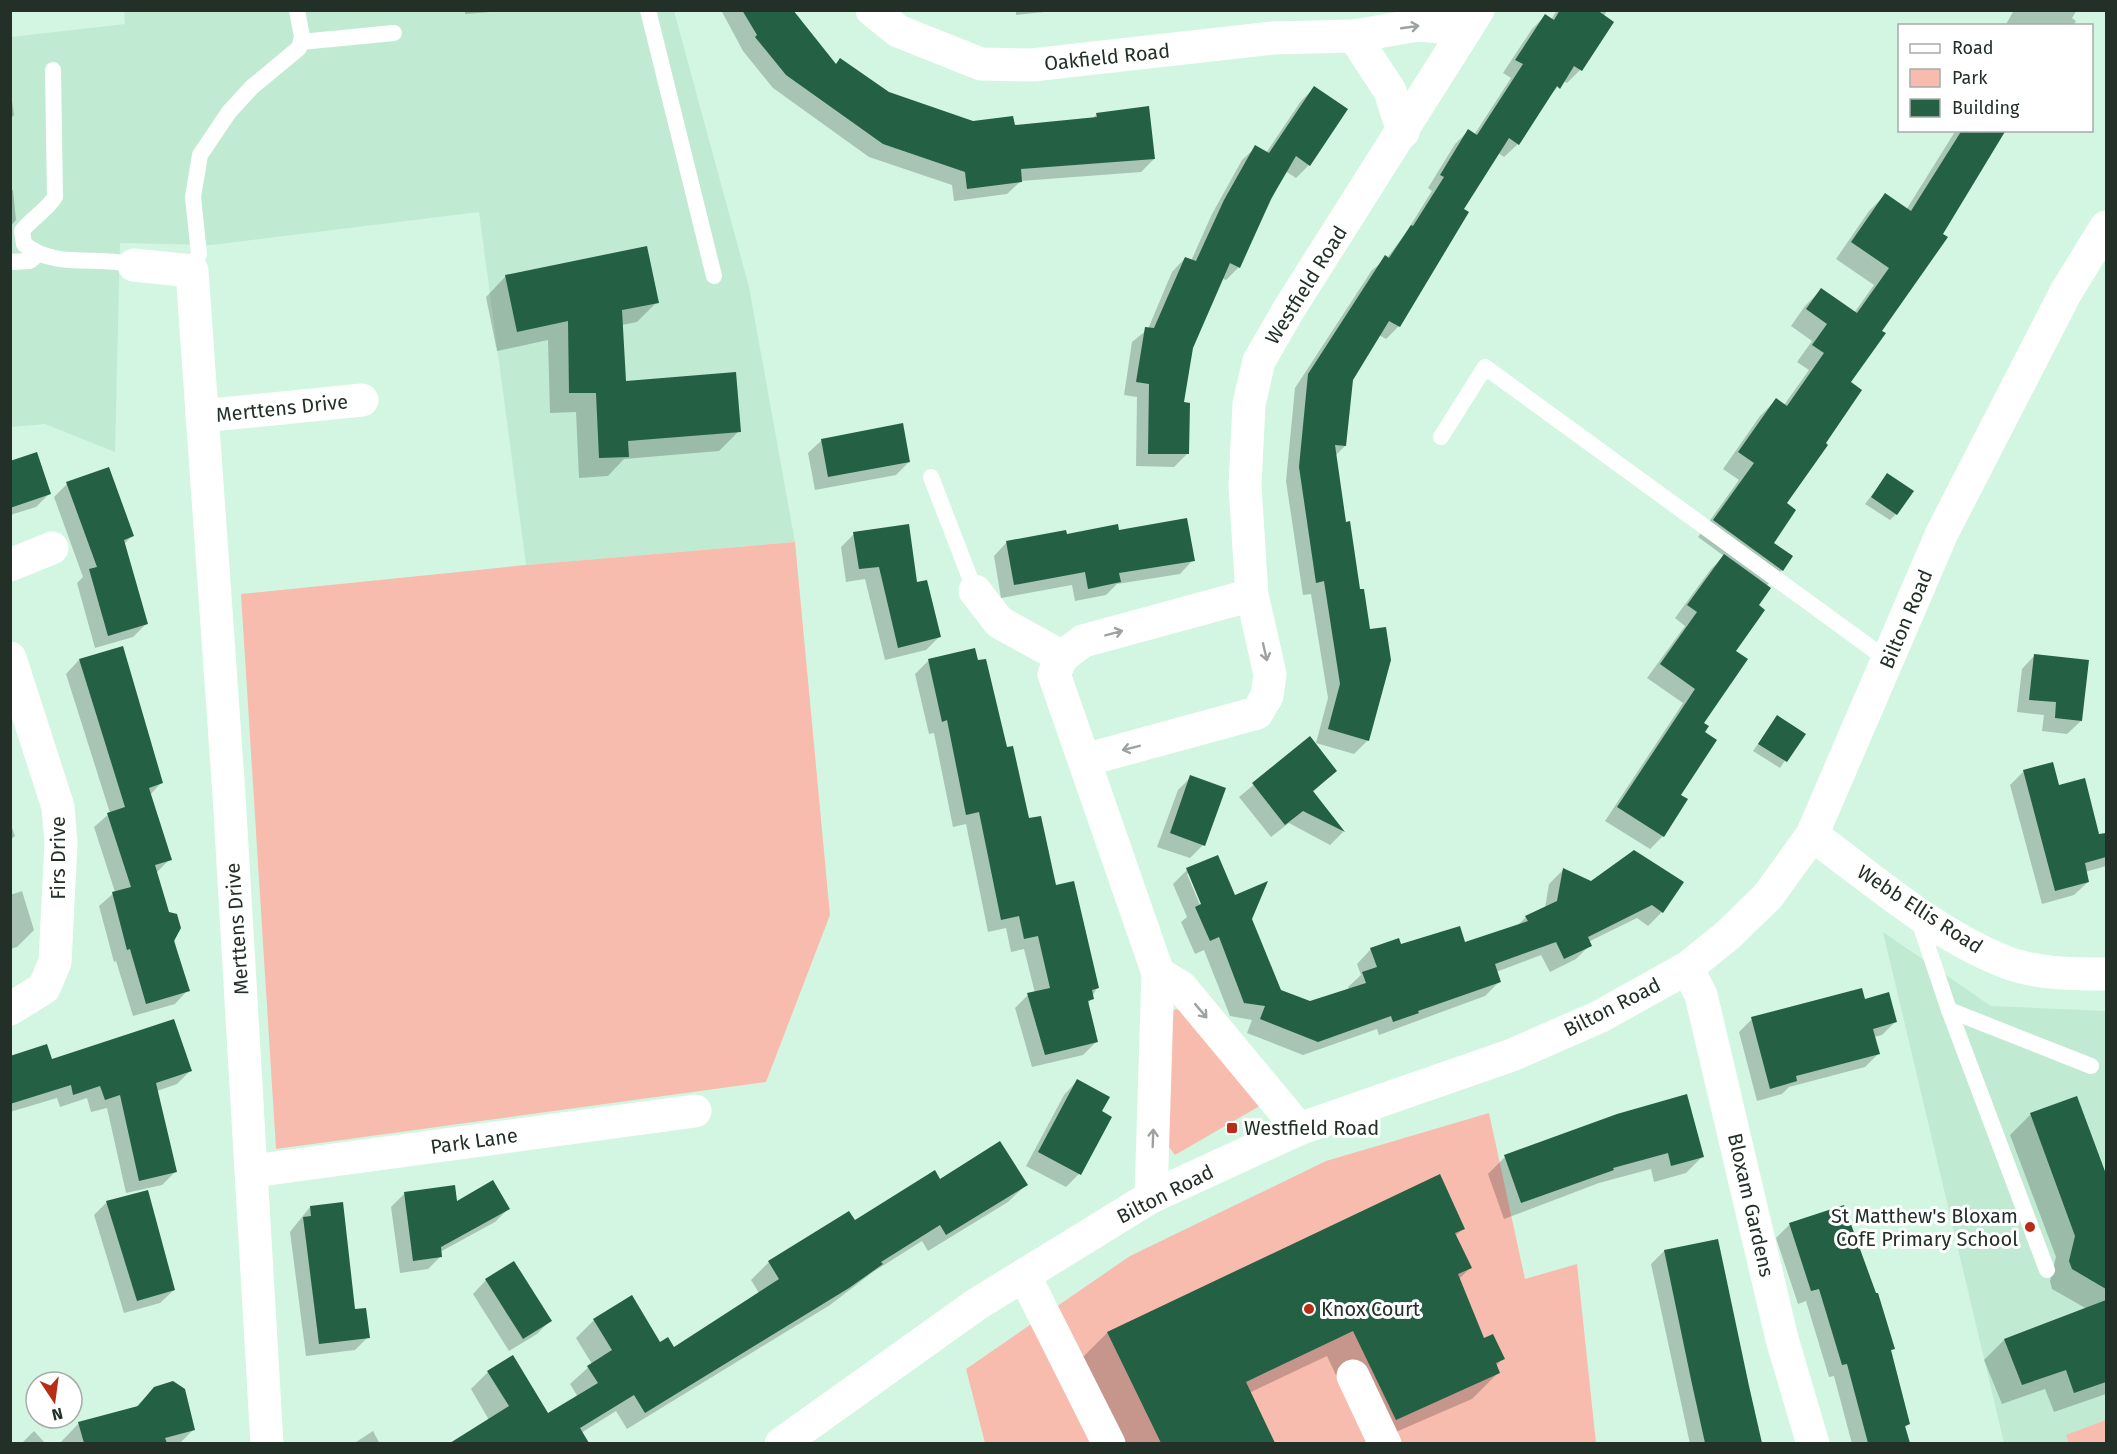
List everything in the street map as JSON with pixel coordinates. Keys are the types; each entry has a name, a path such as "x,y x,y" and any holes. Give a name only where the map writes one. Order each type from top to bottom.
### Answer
{"street":[{"name":"Oakfield Road","path":"872,10 898,32 981,64 1032,65 1273,38 1354,36 1418,25 1472,20"},
{"name":"Westfield Road","path":"1085,760 1257,712 1267,696 1270,674 1252,595 1245,486 1249,404 1259,361 1288,309 1403,132 1472,20"},
{"path":"1354,36 1390,91 1403,132"},
{"name":"Bilton Road","path":"802,1438 977,1304 1151,1197 1299,1129 1512,1055 1599,1017 1687,968 1728,935 1768,896 1812,835 1889,661 1942,533 2066,292 2106,227"},
{"path":"134,265 192,271"},
{"name":"Merttens Drive","path":"192,271 253,1171 267,1443"},
{"name":"Merttens Drive","path":"202,416 362,400"},
{"path":"10,565 52,548"},
{"path":"975,591 999,622 1062,657"},
{"path":"1151,1197 1158,973 1054,674 1062,657 1083,641 1252,595"},
{"name":"Firs Drive","path":"10,658 58,807 61,843 55,962 44,988 10,1009"},
{"name":"Webb Ellis Road","path":"1812,835 1916,911 1962,941 2005,962 2064,974 2106,974"},
{"name":"Bloxam Gardens","path":"1687,968 1701,995 1782,1340 1813,1443"},
{"path":"1158,973 1180,987 1299,1129"},
{"name":"Park Lane","path":"253,1171 695,1111"},
{"path":"1024,1275 1109,1443"},
{"path":"1353,1376 1385,1443"}],"lane":[{"path":"192,271 199,254 193,197 200,155 217,129 252,87 299,48 301,42 297,10"},
{"path":"648,10 714,276"},
{"path":"301,42 394,33"},
{"path":"54,70 55,197 48,207 33,217 22,231 24,244 37,255 51,259 119,261 134,265"},
{"path":"10,262 30,261 37,255"},
{"path":"1441,437 1485,367 1889,661"},
{"path":"931,477 975,591"},
{"path":"1916,911 1949,1010 2047,1270"},
{"path":"1949,1010 2091,1066"}],"shaded area":[{"path":"124,10 674,11 749,287 795,542 526,565 479,212 211,245 120,243 115,452 45,424 11,427 11,37 125,24"},
{"name":"St Matthew's Bloxam CofE Primary School","path":"1883,932 1991,1006 2106,1011 2106,1443 2004,1443"}],"green space":[{"path":"795,542 830,915 766,1082 276,1149 241,594 526,565"},
{"path":"1177,1009 1201,1023 1270,1100 1175,1155 1166,1143 1166,1012"},
{"path":"1489,1113 1525,1279 1577,1264 1596,1443 985,1443 966,1369 1130,1256 1326,1161"},
{"path":"2106,1420 2106,1443 2069,1443 2066,1435"}],"building":[{"path":"742,10 793,10 836,64 840,58 889,92 973,121 1013,116 1015,125 1097,117 1096,113 1149,106 1155,159 1021,169 1022,182 967,189 965,172 883,144 786,75 755,37 757,35"},
{"path":"1560,10 1597,10 1614,22 1582,71 1574,66 1560,89 1557,86 1519,145 1509,138 1464,209 1469,212 1400,327 1389,321 1353,380 1346,446 1335,445 1346,522 1350,521 1360,589 1364,589 1370,629 1386,627 1391,660 1369,741 1328,729 1340,684 1324,581 1316,583 1299,467 1308,374 1385,255 1389,258 1411,225 1413,226 1444,177 1440,175 1468,129 1477,135 1523,64 1515,60 1545,14 1554,20"},
{"path":"1314,86 1348,109 1310,166 1296,156 1271,199 1240,268 1230,263 1193,348 1184,402 1190,403 1189,454 1148,454 1149,384 1136,382 1145,327 1154,328 1185,257 1196,261 1224,200 1255,145 1269,153"},
{"path":"1961,132 2005,132 1943,234 1948,237 1882,331 1886,333 1851,382 1862,390 1826,443 1828,445 1787,503 1796,510 1774,543 1793,556 1783,571 1713,520 1754,463 1738,452 1776,398 1787,406 1824,353 1812,345 1827,324 1806,309 1821,288 1857,313 1889,268 1851,242 1885,193 1911,211"},
{"path":"647,246 659,303 622,310 626,381 736,372 741,432 628,441 629,457 599,458 596,393 569,393 568,321 517,332 505,275"},
{"path":"903,423 910,462 828,477 821,439"},
{"path":"37,452 51,494 10,508 10,461"},
{"path":"109,467 134,536 124,540 148,624 108,636 89,569 97,567 66,482"},
{"path":"1887,473 1914,491 1897,515 1871,497"},
{"path":"1187,518 1195,561 1119,573 1121,582 1088,589 1085,572 1014,585 1006,541 1066,530 1067,534 1118,524 1119,530"},
{"path":"909,524 917,582 927,580 941,637 898,648 879,567 859,569 853,532"},
{"path":"1724,554 1771,588 1759,605 1765,610 1736,651 1748,659 1704,723 1709,726 1705,732 1717,740 1681,795 1688,799 1664,837 1617,807 1695,689 1660,664 1697,612 1687,605"},
{"path":"123,646 163,783 149,788 172,860 155,865 169,912 177,914 181,928 174,941 190,991 146,1004 130,949 127,950 112,892 131,887 107,813 125,807 79,659"},
{"path":"975,648 978,660 986,659 1007,747 1013,746 1029,818 1041,816 1056,885 1074,881 1099,988 1092,990 1094,999 1088,1001 1098,1042 1045,1055 1027,993 1050,988 1038,936 1024,939 1019,916 1001,920 979,812 966,815 947,720 942,722 928,659"},
{"path":"2034,654 2089,660 2082,721 2055,718 2056,702 2029,700"},
{"path":"1777,715 1806,734 1787,762 1758,744"},
{"path":"1310,736 1337,771 1313,791 1345,832 1303,811 1285,825 1252,783"},
{"path":"2053,762 2059,785 2085,778 2099,834 2106,833 2106,857 2085,863 2089,882 2055,891 2023,770"},
{"path":"1190,775 1226,788 1205,846 1170,833"},
{"path":"1634,850 1684,882 1663,913 1652,905 1588,937 1592,946 1564,959 1556,942 1495,964 1501,982 1393,1022 1391,1016 1318,1042 1260,1019 1265,1006 1244,1003 1219,937 1210,941 1195,907 1201,904 1186,868 1218,855 1235,895 1268,881 1252,919 1281,990 1310,1001 1366,983 1362,972 1377,967 1370,948 1399,938 1401,944 1460,926 1465,942 1528,921 1525,916 1557,901 1563,868 1591,881"},
{"path":"1862,988 1865,999 1889,992 1897,1022 1873,1029 1880,1054 1796,1076 1797,1081 1770,1089 1751,1017"},
{"path":"174,1019 192,1071 156,1083 177,1172 139,1181 120,1095 105,1100 100,1086 73,1095 71,1085 10,1104 10,1056 47,1044 52,1059"},
{"path":"1077,1079 1110,1097 1102,1111 1112,1117 1081,1175 1038,1152"},
{"path":"1687,1094 1704,1157 1671,1166 1668,1153 1613,1168 1614,1170 1521,1203 1504,1155 1617,1114"},
{"path":"2077,1096 2106,1174 2106,1289 2072,1269 2069,1261 2075,1236 2030,1113"},
{"path":"1000,1141 1028,1185 946,1235 940,1225 881,1262 883,1264 849,1288 645,1413 634,1395 580,1428 589,1443 450,1443 509,1406 487,1371 513,1355 548,1413 598,1383 587,1366 612,1350 593,1319 632,1295 660,1342 668,1337 674,1347 779,1279 768,1261 849,1211 855,1220 935,1170 940,1179"},
{"name":"Knox Court","path":"1440,1174 1465,1229 1455,1233 1472,1268 1458,1274 1484,1338 1493,1334 1505,1359 1496,1363 1500,1373 1396,1420 1353,1331 1246,1382 1275,1443 1161,1443 1107,1332"},
{"path":"493,1180 510,1209 441,1247 442,1257 413,1261 404,1192 455,1185 457,1201"},
{"path":"148,1190 175,1290 137,1301 106,1201"},
{"path":"343,1202 355,1309 366,1308 370,1338 319,1344 303,1217 311,1216 310,1206"},
{"path":"1844,1205 1876,1293 1878,1293 1895,1349 1891,1350 1910,1424 1905,1426 1910,1443 1868,1443 1847,1364 1842,1365 1819,1289 1811,1291 1789,1223"},
{"path":"1718,1239 1762,1443 1705,1443 1692,1384 1664,1250"},
{"path":"514,1261 552,1321 523,1339 485,1279"},
{"path":"2106,1300 2106,1382 2074,1393 2066,1370 2022,1385 2004,1339"},
{"path":"173,1381 185,1389 195,1430 165,1438 167,1443 84,1443 80,1430 84,1430 84,1420 138,1406 154,1387"}],"place":[{"name":"Westfield Road","path":"1232,1128"},
{"name":"St Matthew's Bloxam CofE Primary School","path":"2030,1227"},
{"name":"Knox Court","path":"1309,1309"}]}
